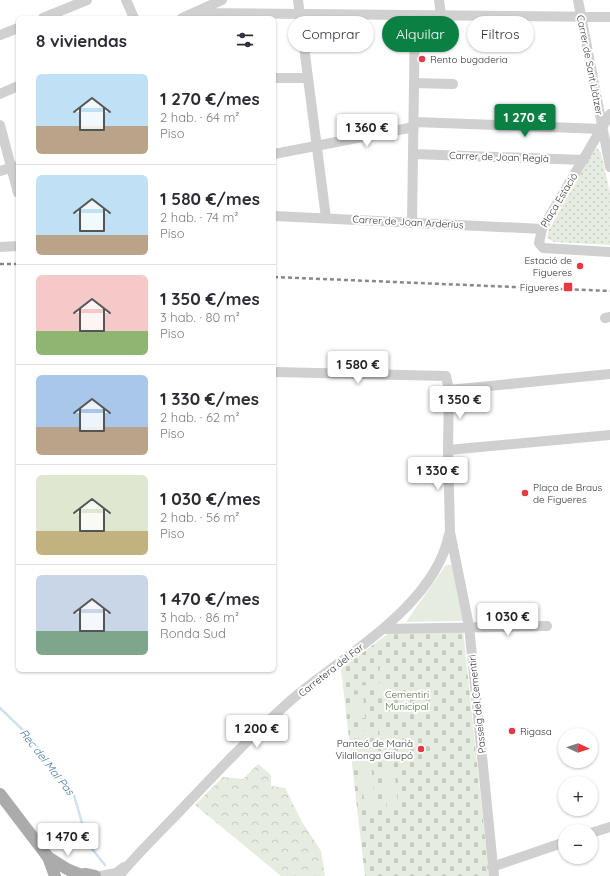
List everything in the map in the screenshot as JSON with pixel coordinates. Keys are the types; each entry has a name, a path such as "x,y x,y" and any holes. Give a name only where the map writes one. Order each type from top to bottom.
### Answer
{"main road":[{"path":"0,794 48,857 55,876"},
{"path":"48,857 76,875 95,876"}],"street":[{"path":"47,16 87,0"},
{"path":"126,0 133,16"},
{"path":"187,16 221,0 221,6 226,12"},
{"path":"298,0 326,218"},
{"path":"439,0 441,15"},
{"name":"Carrer de Sant Llàtzer","path":"578,0 602,129"},
{"path":"195,13 226,12 610,18"},
{"path":"412,223 415,15"},
{"path":"0,35 16,29"},
{"path":"276,78 307,78"},
{"path":"414,83 453,84"},
{"path":"0,94 16,87"},
{"name":"Plaça Estació","path":"610,114 542,229 539,243 543,248 610,252"},
{"path":"0,125 14,167 16,180"},
{"path":"276,154 414,125 602,129 610,167"},
{"name":"Carrer de Joan Reglà","path":"413,154 584,160"},
{"path":"0,171 14,167"},
{"name":"Carrer de Joan Arderius","path":"276,216 542,229"},
{"path":"0,247 16,246"},
{"path":"276,372 446,376 450,390 610,374"},
{"name":"Passeig del Cementiri","path":"450,390 448,450 450,532 469,626 493,872"},
{"path":"448,450 610,435"},
{"name":"Carretera del Far","path":"120,876 128,865 207,782 291,701 383,629 412,603 440,560 447,546 450,532"},
{"path":"440,560 451,560 457,566"},
{"path":"383,629 469,626 547,626"},
{"path":"598,830 610,826"},
{"path":"493,872 558,845"},
{"name":"Carretera del Far","path":"100,876 116,873 128,865"}],"green space":[{"path":"597,148 601,153 610,193 610,245 554,242 547,238 549,230 593,151"},
{"path":"446,565 453,565 464,621 406,622"},
{"name":"Cementiri Municipal","path":"463,630 489,876 365,876 341,669 389,633"},
{"path":"382,657 385,686 383,688 353,690 352,687 380,683 379,673"},
{"path":"363,693 365,718 355,719 353,695"},
{"path":"390,727 398,806 387,809 379,728"},
{"path":"367,730 376,810 367,811 365,809 356,731"},
{"path":"258,764 271,775 271,786 285,788 302,822 321,851 325,876 281,876 195,805 223,777 243,779"}],"waterway":[{"name":"Rec del Mal Pas","path":"0,708 27,734 74,795 88,844 105,865"}],"railway":[{"path":"0,264 16,264"},
{"path":"276,277 610,291"}],"place":[{"name":"Rento bugaderia","path":"422,59"},
{"name":"Estació de Figueres","path":"580,266"},
{"name":"Figueres","path":"568,287"},
{"name":"Plaça de Braus de Figueres","path":"525,493"},
{"name":"Rigasa","path":"512,731"},
{"name":"Panteó de Marià Vilallonga Gilupó","path":"421,749"}]}
